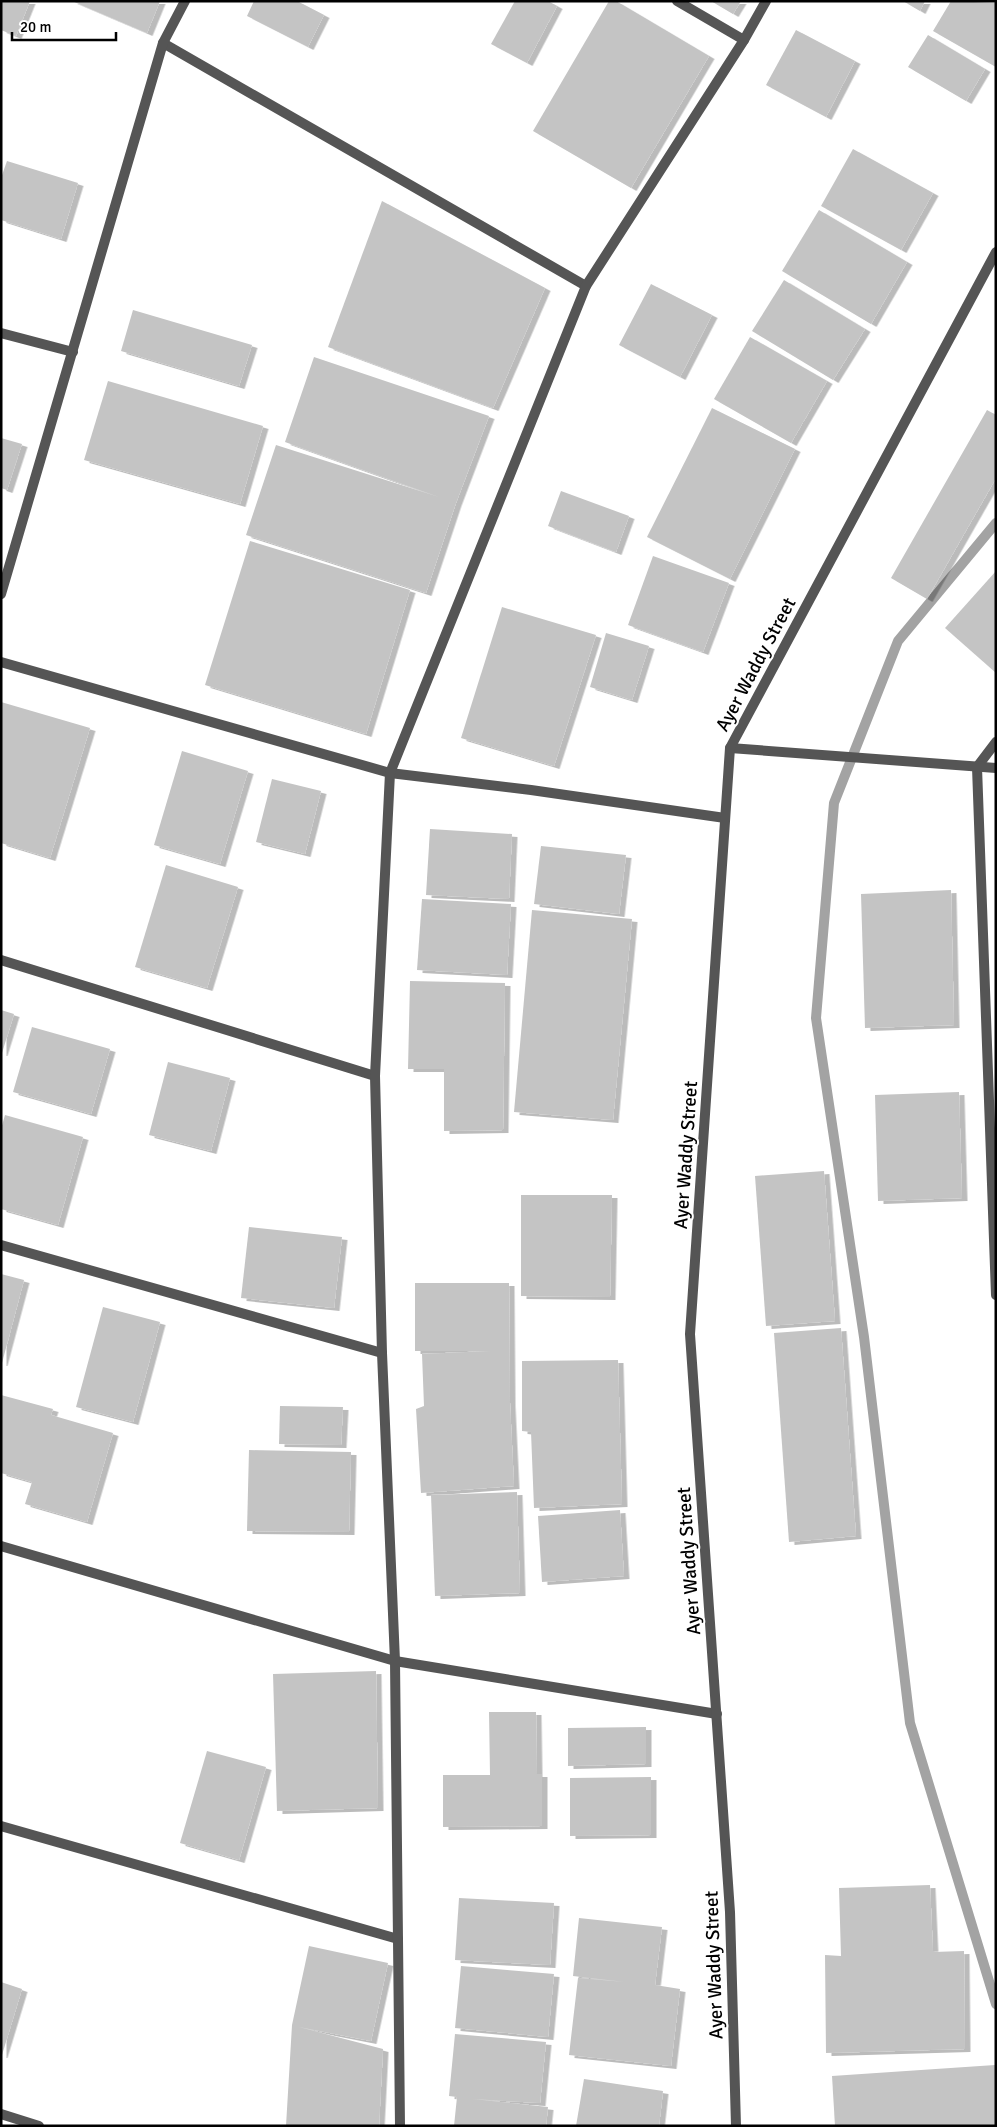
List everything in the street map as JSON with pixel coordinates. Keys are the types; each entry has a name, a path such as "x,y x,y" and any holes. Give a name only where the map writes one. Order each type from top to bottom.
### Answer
{"street":[{"path":"1,594 163,43 185,1"},
{"path":"677,1 744,40"},
{"path":"400,2126 395,1661 382,1353 374,1076 390,773 586,286 744,40 766,1"},
{"path":"163,43 586,286"},
{"name":"Ayer Waddy Street","path":"736,2126 730,1912 690,1334 730,748 996,252"},
{"path":"1,333 73,352"},
{"path":"1,662 390,773 531,790 725,818"},
{"path":"996,742 977,767 996,1295"},
{"path":"730,748 996,768"},
{"path":"1,960 374,1076"},
{"path":"1,1245 382,1353"},
{"path":"1,1546 395,1661 716,1714"},
{"path":"1,1826 398,1939"},
{"path":"1,2114 39,2126"}],"building":[{"path":"1,1 30,1 16,36 1,30"},
{"path":"72,1 160,1 147,33"},
{"path":"254,1 297,1 324,15 308,47 247,16"},
{"path":"515,1 548,1 557,6 527,63 491,44"},
{"path":"609,1 616,1 709,56 631,188 533,131"},
{"path":"711,1 741,1 733,14"},
{"path":"903,1 925,1 920,11"},
{"path":"951,1 996,3 996,67 933,31"},
{"path":"796,30 855,61 826,117 766,85"},
{"path":"928,35 985,69 966,101 908,67"},
{"path":"853,149 933,193 901,250 821,206"},
{"path":"7,161 78,183 61,239 1,220 1,178"},
{"path":"382,201 545,288 493,408 328,347"},
{"path":"819,210 907,262 871,324 782,271"},
{"path":"784,280 865,329 833,380 752,331"},
{"path":"651,284 712,315 680,377 619,345"},
{"path":"133,310 252,345 239,386 121,351"},
{"path":"750,337 827,381 791,443 714,399"},
{"path":"314,357 489,416 456,503 426,593 246,535 276,445 439,497 285,442"},
{"path":"108,381 263,426 240,504 84,460"},
{"path":"712,408 795,449 730,579 647,537"},
{"path":"987,410 996,415 996,478 927,599 891,578"},
{"path":"1,438 22,444 7,490 1,488"},
{"path":"561,491 629,516 616,552 548,526"},
{"path":"250,541 410,590 366,734 205,685"},
{"path":"653,556 729,583 703,652 628,625"},
{"path":"996,571 996,673 945,628"},
{"path":"502,607 596,635 554,766 461,738"},
{"path":"606,633 649,646 632,700 590,687"},
{"path":"1,702 90,728 50,858 1,843"},
{"path":"182,751 248,771 220,864 154,845"},
{"path":"272,779 321,791 305,854 256,842"},
{"path":"430,829 512,834 509,899 426,895"},
{"path":"541,846 626,855 619,914 534,904"},
{"path":"166,865 238,887 207,988 135,967"},
{"path":"951,890 954,1025 865,1028 861,894"},
{"path":"422,899 511,904 507,975 417,970"},
{"path":"532,910 632,919 613,1120 514,1112"},
{"path":"410,981 505,983 503,1130 444,1131 444,1069 408,1069"},
{"path":"1,1010 14,1014 2,1053 1,1053"},
{"path":"32,1027 110,1049 91,1114 13,1092"},
{"path":"168,1062 230,1078 211,1151 149,1135"},
{"path":"959,1092 962,1198 878,1201 875,1095"},
{"path":"5,1115 83,1137 58,1225 1,1209 1,1129"},
{"path":"824,1171 835,1321 766,1326 755,1176"},
{"path":"521,1195 612,1195 610,1297 521,1296"},
{"path":"249,1227 342,1237 334,1308 241,1298"},
{"path":"1,1274 24,1280 2,1363 1,1363"},
{"path":"415,1283 509,1283 510,1403 514,1486 421,1493 416,1409 424,1406 422,1354 490,1351 415,1351"},
{"path":"103,1307 160,1322 133,1422 76,1407"},
{"path":"841,1328 856,1536 789,1542 774,1333"},
{"path":"618,1360 622,1504 534,1508 531,1432 522,1431 522,1361"},
{"path":"1,1395 53,1409 51,1415 113,1433 87,1522 25,1504 32,1482 1,1473"},
{"path":"280,1406 343,1407 341,1445 279,1444"},
{"path":"249,1450 351,1452 349,1532 247,1531"},
{"path":"517,1492 520,1593 435,1596 431,1495"},
{"path":"620,1510 624,1576 542,1582 538,1516"},
{"path":"376,1671 378,1808 277,1811 273,1674"},
{"path":"489,1712 536,1712 537,1774 542,1774 542,1826 443,1827 443,1775 490,1775"},
{"path":"646,1727 646,1764 568,1766 568,1728"},
{"path":"207,1751 266,1767 239,1860 180,1843"},
{"path":"651,1777 651,1835 570,1836 570,1778"},
{"path":"930,1885 933,1952 964,1951 965,2049 826,2053 825,1955 841,1956 839,1888"},
{"path":"459,1898 554,1903 550,1965 455,1960"},
{"path":"579,1918 662,1927 655,1985 680,1989 671,2066 569,2055 578,1978 625,1982 573,1976"},
{"path":"309,1946 388,1963 371,2041 299,2027 383,2049 379,2126 286,2126 292,2025"},
{"path":"461,1966 554,1974 548,2037 455,2028"},
{"path":"1,1982 22,1989 2,2055 1,2055"},
{"path":"455,2034 546,2042 540,2103 473,2099 548,2107 546,2126 454,2126 457,2097 449,2096"},
{"path":"995,2065 996,2126 835,2126 832,2076"},
{"path":"584,2079 663,2091 659,2126 576,2126"}],"waterway":[{"path":"996,523 898,641 834,803 816,1018 864,1337 910,1723 996,2004"}]}
